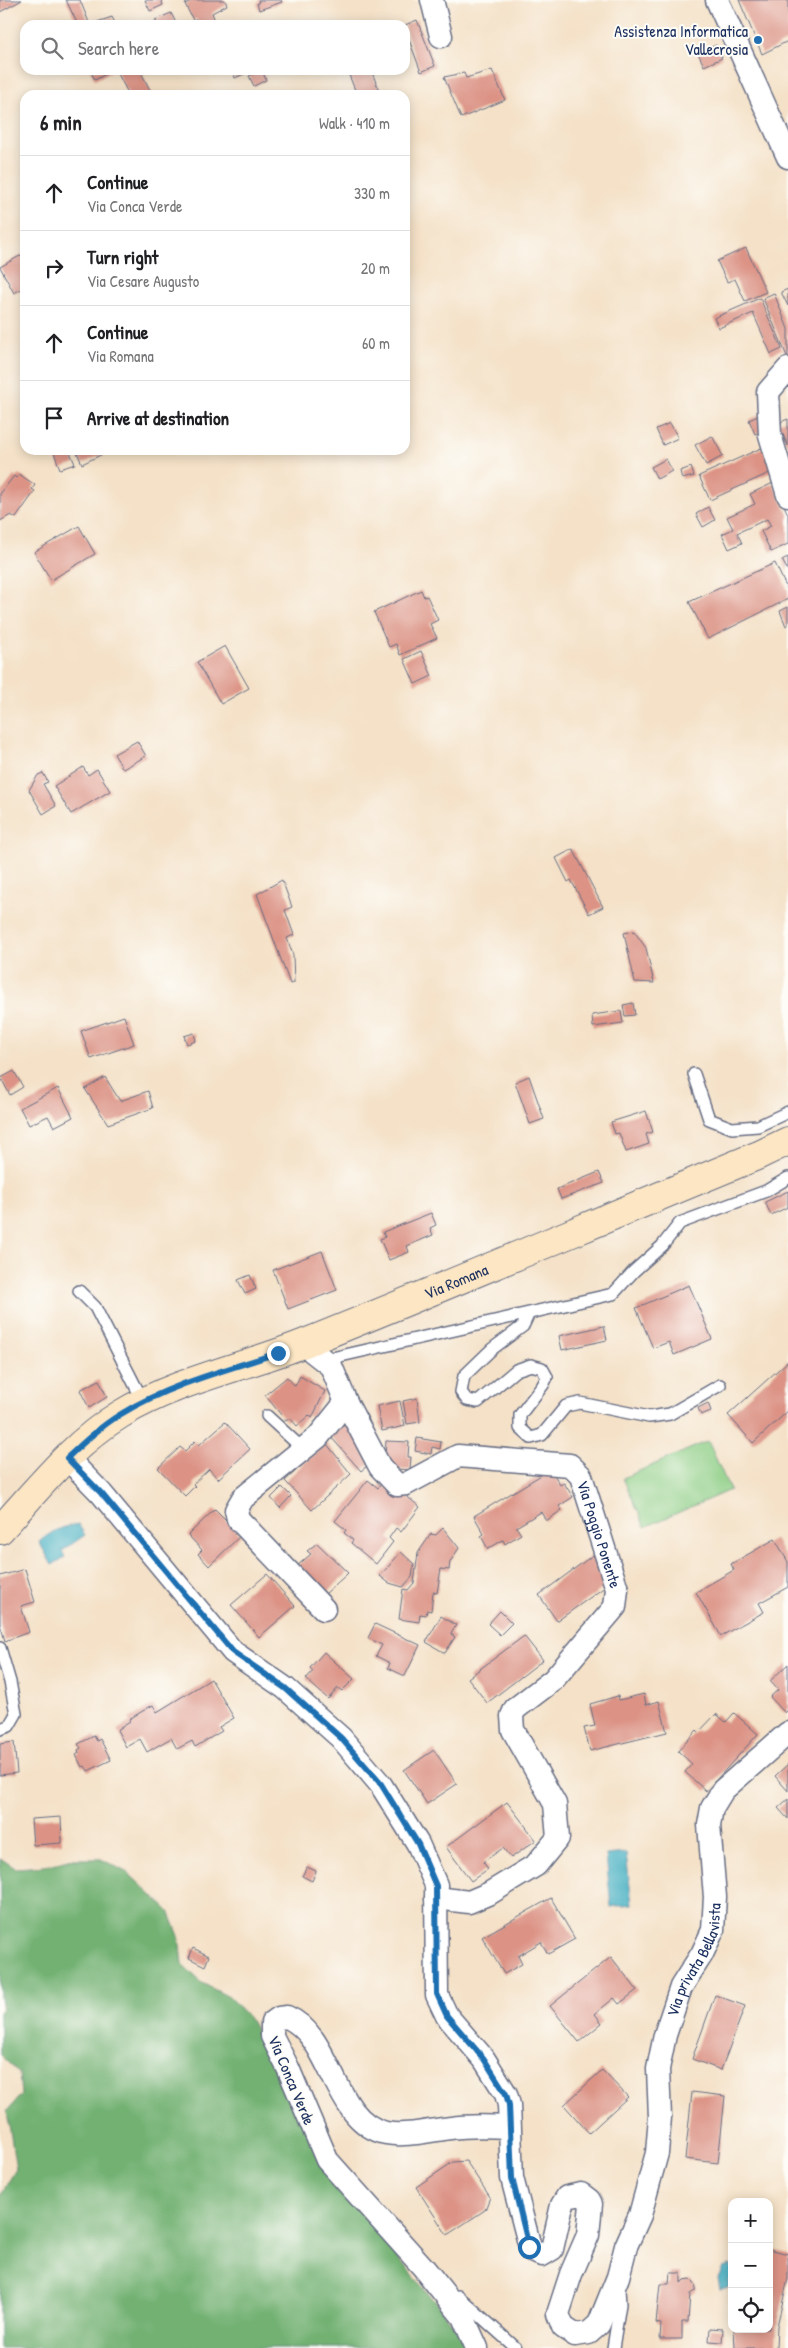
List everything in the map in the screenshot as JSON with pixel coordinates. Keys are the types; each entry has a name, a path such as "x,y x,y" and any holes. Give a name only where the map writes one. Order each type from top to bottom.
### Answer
{"street":[{"path":"432,0 441,36"},
{"path":"717,0 786,147"},
{"path":"788,369 768,392 770,435 788,495"},
{"name":"Via Romana","path":"0,1530 67,1458 95,1432 133,1408 170,1390 313,1352 788,1141"},
{"path":"313,1352 331,1366 346,1402 318,1437 243,1498 236,1510 238,1519 324,1609"},
{"name":"Via Poggio Ponente","path":"346,1402 380,1467 397,1485 406,1484 458,1456 570,1465 582,1476 618,1589 615,1607 553,1680 519,1704 512,1716 513,1730 555,1804 558,1838 536,1865 490,1893 469,1902 436,1898"},
{"path":"67,1458 101,1493 233,1652 285,1688 341,1738 381,1784 418,1844 436,1886 437,1994 447,2016 484,2059 506,2094 509,2105 512,2178 531,2251 542,2255 552,2249 562,2205 567,2197 581,2194 591,2204 588,2235 571,2274 558,2314 563,2328 575,2335 582,2336 595,2330 618,2277"},
{"name":"Via privata Bellavista","path":"618,2277 626,2246 640,2214 657,2153 660,2117 658,2069 665,2035 681,1987 702,1954 713,1930 715,1897 709,1825 712,1808 723,1790 788,1733"},
{"name":"Via Conca Verde","path":"477,2348 463,2317 423,2267 327,2160 288,2068 272,2036 272,2023 279,2018 287,2017 307,2030 358,2116 372,2127 386,2133 401,2133 474,2126 509,2127"}],"lane":[{"path":"694,1074 709,1119 732,1128 758,1126 788,1112"},
{"path":"313,1352 529,1313 614,1294 634,1271 662,1246 680,1223 766,1191 788,1178"},
{"path":"79,1291 95,1307 133,1408"},
{"path":"529,1313 524,1326 492,1349 464,1376 462,1392 467,1400 478,1402 516,1370 531,1365 542,1368 547,1377 543,1386 520,1415 520,1428 531,1438 542,1435 566,1406 580,1402 649,1417 670,1414 720,1386"},
{"path":"267,1416 303,1449"},
{"path":"0,1648 10,1682 16,1714 9,1726 0,1729"},
{"path":"423,2267 516,2348"},
{"path":"613,2348 620,2304 618,2277"}],"green space":[{"path":"708,1441 730,1490 645,1527 623,1478"},
{"path":"0,1858 15,1868 45,1866 72,1859 101,1859 128,1873 169,1911 179,1936 182,1964 202,1983 229,1997 248,2017 356,2207 465,2338 467,2348 0,2348 0,2196 16,2169 7,2111 21,2095 19,2073 0,2055 0,2013 2,2009 0,1997"}],"water":[{"path":"78,1524 85,1535 62,1551 65,1557 52,1565 39,1542 57,1530"},
{"path":"626,1853 632,1904 611,1907 606,1855"},
{"path":"728,2266 728,2287 720,2289 718,2278 723,2267"}],"building":[{"path":"0,0 22,0 0,12"},
{"path":"66,0 80,0 88,20 76,20"},
{"path":"145,0 161,0 163,5 150,11"},
{"path":"193,0 225,0 227,5 212,13 215,20 193,20 185,4"},
{"path":"258,0 281,0 282,2 259,10"},
{"path":"739,0 788,0 788,41 762,54"},
{"path":"171,13 174,20 155,20"},
{"path":"112,17 114,20 103,20"},
{"path":"417,20 435,66 421,72 410,42 410,23"},
{"path":"716,45 722,58 704,66 698,53"},
{"path":"492,70 505,100 461,118 444,77 464,73 466,78"},
{"path":"92,75 104,75 95,80"},
{"path":"119,75 142,75 150,90 126,90"},
{"path":"264,75 266,80 254,86 249,76"},
{"path":"349,75 373,75 379,90 355,90"},
{"path":"746,248 766,292 745,301 735,279 727,282 717,261"},
{"path":"20,256 20,290 14,293 0,267"},
{"path":"788,289 788,306 781,292"},
{"path":"774,293 788,329 788,359 763,298"},
{"path":"760,298 782,349 771,354 753,313 719,328 714,318"},
{"path":"767,412 767,429 755,434 749,420"},
{"path":"788,419 788,446 778,423"},
{"path":"670,423 678,438 663,445 656,429"},
{"path":"712,436 723,456 706,465 695,445"},
{"path":"768,445 778,469 710,500 699,476"},
{"path":"55,455 71,455 75,464 60,469"},
{"path":"78,455 101,455 82,464"},
{"path":"666,459 672,471 657,479 651,467"},
{"path":"691,467 694,476 682,479 680,471"},
{"path":"19,474 35,485 32,489 35,491 16,518 11,515 0,521 0,494 14,476 16,478"},
{"path":"773,483 788,514 788,544 771,552 761,531 771,526 767,519 737,533 742,543 729,549 722,534 733,529 727,517 755,504 750,494"},
{"path":"708,507 715,520 703,527 696,514"},
{"path":"79,526 95,554 51,580 34,552"},
{"path":"788,557 788,571 782,560"},
{"path":"775,563 788,591 788,599 708,639 689,602"},
{"path":"421,590 424,597 427,596 438,620 430,624 437,638 400,655 396,644 389,647 374,612"},
{"path":"788,607 788,625 786,626 780,611"},
{"path":"225,646 249,688 221,704 197,662"},
{"path":"421,651 432,676 415,684 404,659"},
{"path":"137,741 146,756 123,769 114,754"},
{"path":"83,767 88,775 97,769 110,791 71,814 54,786"},
{"path":"43,773 48,782 43,784 56,806 43,814 29,790 38,775"},
{"path":"573,849 603,907 589,914 571,880 568,882 556,858"},
{"path":"282,880 292,907 285,910 294,935 287,938 293,955 294,983 290,984 257,894"},
{"path":"634,931 646,948 654,983 635,982 624,933"},
{"path":"633,1003 635,1015 625,1016 623,1005"},
{"path":"621,1011 623,1023 593,1027 592,1015"},
{"path":"124,1016 134,1044 91,1059 81,1031"},
{"path":"194,1033 196,1041 187,1044 184,1036"},
{"path":"14,1071 23,1087 10,1095 1,1078"},
{"path":"529,1076 544,1119 530,1124 515,1082"},
{"path":"105,1077 120,1101 148,1091 153,1108 108,1124 85,1089"},
{"path":"58,1088 73,1117 54,1127 48,1116 29,1125 20,1108"},
{"path":"646,1111 653,1132 646,1134 649,1144 626,1152 619,1133 615,1134 611,1122"},
{"path":"599,1172 604,1183 561,1199 557,1189"},
{"path":"788,1191 788,1207 771,1215 765,1202"},
{"path":"431,1213 436,1225 430,1228 433,1235 407,1246 409,1252 389,1260 380,1239 385,1237 383,1232"},
{"path":"322,1251 337,1290 288,1309 273,1270"},
{"path":"250,1275 256,1289 245,1294 238,1280"},
{"path":"689,1285 712,1339 674,1355 669,1342 653,1348 636,1308"},
{"path":"604,1326 607,1340 562,1350 559,1336"},
{"path":"788,1361 788,1411 753,1443 728,1415"},
{"path":"300,1376 325,1391 312,1418 309,1415 297,1426 290,1418 286,1421 265,1395 287,1377 295,1386"},
{"path":"99,1380 107,1397 89,1408 80,1390"},
{"path":"417,1398 420,1422 407,1424 403,1401"},
{"path":"400,1401 405,1426 382,1431 377,1406"},
{"path":"708,1403 711,1411 701,1415 698,1408"},
{"path":"225,1422 250,1449 218,1479 209,1469 193,1484 195,1486 185,1496 158,1468 180,1447 185,1451 195,1441 199,1445"},
{"path":"343,1424 346,1428 351,1424 373,1461 361,1471 330,1436"},
{"path":"417,1438 441,1442 440,1449 432,1447 431,1454 415,1451"},
{"path":"386,1441 409,1442 408,1457 411,1457 410,1470 384,1468"},
{"path":"326,1443 351,1474 312,1510 285,1481"},
{"path":"551,1469 560,1485 564,1483 573,1497 559,1506 562,1510 546,1521 541,1512 516,1527 521,1534 505,1544 503,1540 488,1549 481,1536 484,1534 474,1516"},
{"path":"368,1480 378,1488 381,1484 403,1497 405,1495 420,1507 401,1532 396,1528 389,1538 393,1542 376,1564 351,1543 353,1540 344,1533 346,1530 335,1521"},
{"path":"282,1487 291,1496 280,1508 271,1498"},
{"path":"215,1509 241,1535 209,1566 198,1554 202,1550 188,1535"},
{"path":"443,1528 459,1548 450,1562 449,1570 441,1569 437,1593 433,1592 431,1611 427,1610 426,1615 420,1614 419,1622 399,1619 403,1589 408,1590 414,1583 418,1553 431,1534 436,1535"},
{"path":"775,1539 788,1562 788,1587 759,1603 764,1612 721,1636 696,1592 734,1570 731,1564"},
{"path":"317,1543 348,1573 324,1595 297,1566 311,1554 307,1551"},
{"path":"401,1552 414,1564 412,1577 403,1587 389,1583 380,1576"},
{"path":"593,1555 612,1582 557,1621 539,1595"},
{"path":"25,1569 35,1602 21,1606 29,1632 5,1641 0,1624 0,1576"},
{"path":"267,1574 295,1606 259,1637 231,1605"},
{"path":"500,1611 512,1623 500,1635 488,1624"},
{"path":"441,1616 456,1625 451,1634 455,1637 445,1653 426,1642"},
{"path":"375,1624 420,1645 405,1676 388,1668 390,1663 376,1656 382,1645 368,1638"},
{"path":"524,1636 543,1660 487,1703 468,1678"},
{"path":"324,1652 354,1679 342,1691 338,1688 328,1699 306,1679 313,1671 310,1668"},
{"path":"788,1664 788,1710 785,1713 770,1697 778,1690 770,1681"},
{"path":"211,1679 234,1718 219,1727 222,1731 195,1747 192,1741 177,1749 171,1738 147,1752 140,1739 126,1747 117,1730 130,1722 129,1719 153,1705 157,1712"},
{"path":"644,1694 646,1705 659,1701 667,1732 590,1751 584,1728 595,1726 590,1704 618,1696 619,1700"},
{"path":"734,1713 758,1734 706,1791 685,1772 692,1764 678,1751 697,1730 699,1732 716,1714 726,1722"},
{"path":"94,1736 97,1741 100,1739 111,1760 88,1771 85,1766 82,1767 76,1755 81,1748 78,1744"},
{"path":"14,1742 17,1773 0,1775 0,1744"},
{"path":"434,1750 457,1784 427,1804 404,1770"},
{"path":"788,1764 788,1791 775,1776"},
{"path":"788,1799 788,1819 778,1808"},
{"path":"507,1802 536,1840 511,1858 503,1848 483,1862 488,1869 471,1881 446,1847"},
{"path":"61,1817 62,1843 33,1845 31,1819"},
{"path":"307,1867 316,1871 312,1881 302,1876"},
{"path":"551,1898 575,1939 548,1954 541,1942 518,1956 522,1964 504,1974 482,1937"},
{"path":"193,1948 209,1956 205,1966 189,1958"},
{"path":"611,1957 637,1990 619,2004 614,1998 595,2014 602,2023 579,2042 550,2006"},
{"path":"715,1995 745,2006 721,2070 692,2059"},
{"path":"602,2070 628,2097 589,2133 564,2105"},
{"path":"692,2092 725,2096 718,2163 685,2159"},
{"path":"466,2161 490,2197 485,2210 447,2235 416,2187 453,2162"},
{"path":"773,2250 788,2254 788,2279 777,2326 776,2348 735,2348 734,2333 773,2333"},
{"path":"670,2273 681,2273 681,2283 684,2280 691,2279 696,2286 695,2291 690,2294 688,2322 682,2322 682,2339 660,2339 661,2324 656,2323 660,2284 669,2284"},
{"path":"710,2328 723,2329 722,2342 709,2341"}],"place":[{"name":"Assistenza Informatica Vallecrosia","path":"758,40"}],"route":[{"path":"278,1353 170,1390 122,1414 95,1432 67,1458 101,1493 233,1652 285,1688 341,1738 381,1784 418,1844 436,1886 435,1952 437,1994 447,2016 484,2059 506,2094 509,2105 512,2178 529,2247"}]}
